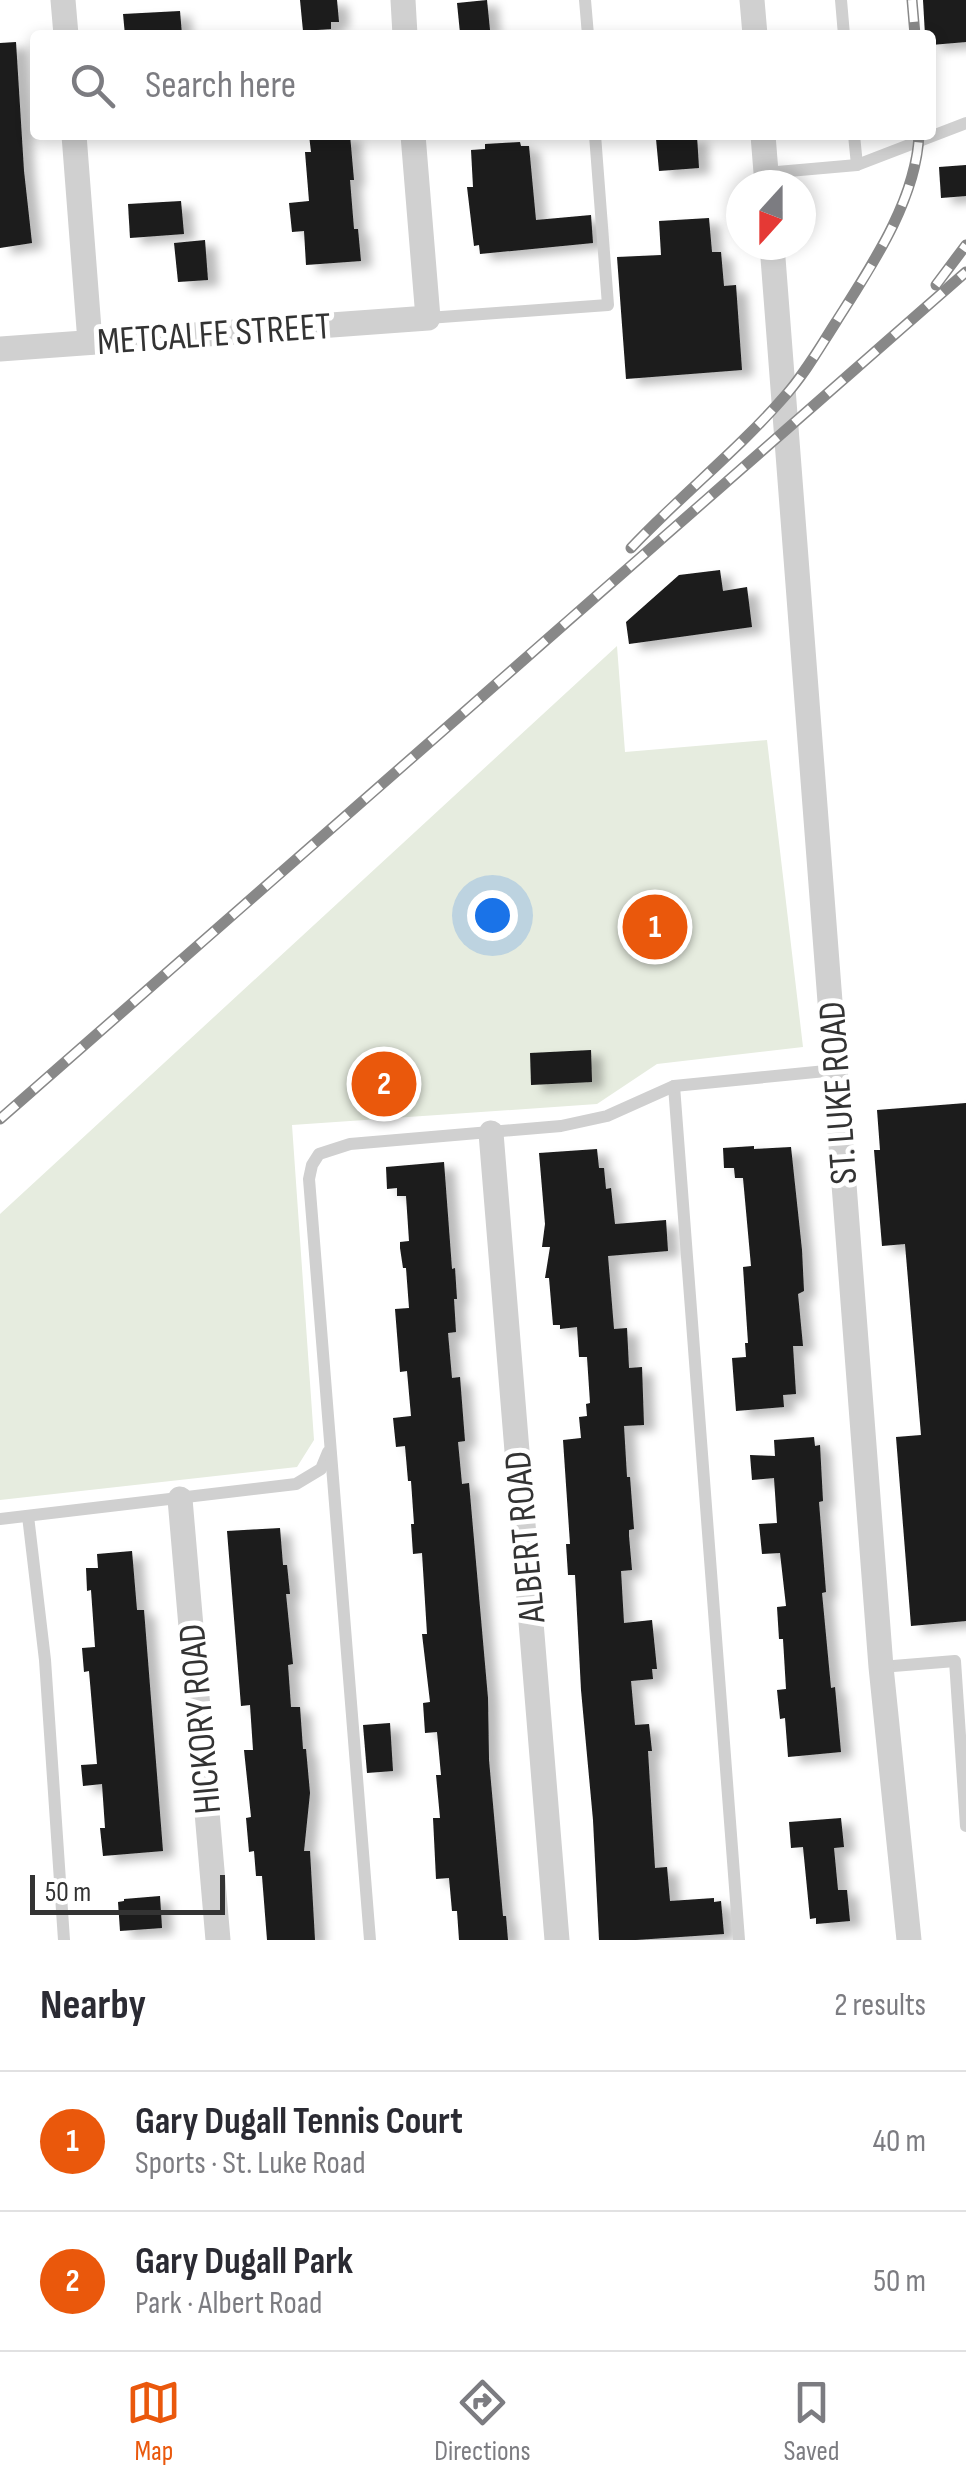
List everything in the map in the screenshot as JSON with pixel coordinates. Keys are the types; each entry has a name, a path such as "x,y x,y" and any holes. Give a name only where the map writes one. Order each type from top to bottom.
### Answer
{"street":[{"path":"63,0 66,30"},
{"path":"402,0 405,30"},
{"path":"752,0 755,30"},
{"path":"74,140 90,342"},
{"path":"413,140 428,318"},
{"path":"763,140 765,170"},
{"name":"ST. LUKE ROAD","path":"773,260 882,1667 909,1940"},
{"name":"METCALFE STREET","path":"0,348 428,318"},
{"name":"ALBERT ROAD","path":"491,1133 557,1940"},
{"name":"HICKORY ROAD","path":"180,1499 218,1940"}],"lane":[{"path":"585,0 588,30"},
{"path":"841,0 844,30"},
{"path":"936,134 966,123"},
{"path":"428,318 608,305 595,140"},
{"path":"855,140 857,164"},
{"path":"816,171 857,164 921,140"},
{"path":"370,1940 309,1180 312,1165 319,1154 350,1144 562,1126 608,1116 674,1086 836,1070"},
{"path":"674,1086 739,1940"},
{"path":"0,1518 296,1484 321,1468 330,1444"},
{"path":"28,1516 46,1660 64,1940"},
{"path":"882,1667 956,1661 966,1826"}],"shaded area":[{"path":"617,646 625,752 767,740 803,1047 657,1064 597,1104 292,1125 314,1440 297,1467 0,1500 0,1214"}],"building":[{"path":"300,0 337,0 339,22 331,22 331,29 303,30"},
{"path":"487,0 490,30 460,30 457,3"},
{"path":"923,0 966,0 966,42 936,45 936,30 925,30"},
{"path":"180,11 182,30 125,30 123,14"},
{"path":"16,42 32,243 0,248 0,43"},
{"path":"310,140 350,140 354,229 358,229 361,261 306,265 304,231 292,232 289,203 309,201 305,152 311,152"},
{"path":"656,140 697,140 699,168 659,171"},
{"path":"520,142 521,146 529,146 536,220 591,215 593,243 480,254 479,245 474,246 467,187 473,187 471,150 485,149 485,144"},
{"path":"966,165 966,196 941,198 939,167"},
{"path":"181,201 184,234 130,238 128,204"},
{"path":"709,218 712,252 721,252 724,286 736,285 742,370 626,379 617,257 661,255 659,221"},
{"path":"205,240 208,280 178,282 174,243"},
{"path":"720,570 723,591 747,587 752,627 629,644 626,622 679,575"},
{"path":"591,1050 592,1082 531,1085 530,1053"},
{"path":"966,1103 966,1621 911,1626 896,1437 921,1435 905,1244 882,1246 874,1150 880,1150 877,1110"},
{"path":"791,1147 802,1250 804,1291 798,1294 803,1346 793,1346 796,1394 783,1395 784,1407 736,1411 732,1358 746,1357 743,1267 751,1266 743,1178 735,1178 734,1168 724,1168 723,1148"},
{"path":"597,1149 606,1189 611,1188 615,1224 666,1220 668,1251 608,1256 614,1329 627,1328 629,1368 642,1367 644,1425 624,1426 634,1529 629,1530 632,1570 621,1571 624,1623 652,1620 657,1669 652,1669 653,1679 631,1681 635,1725 649,1724 655,1868 667,1867 670,1901 721,1901 724,1934 599,1940 575,1575 568,1575 566,1544 570,1544 563,1440 581,1438 579,1417 587,1416 586,1404 590,1403 587,1357 579,1357 577,1327 560,1329 560,1325 553,1325 549,1278 545,1278 550,1247 542,1247 545,1224 539,1153"},
{"path":"444,1162 457,1299 456,1332 448,1333 452,1378 460,1377 465,1441 458,1442 462,1484 469,1483 488,1698 489,1760 508,1940 459,1940 449,1878 436,1879 433,1818 440,1818 436,1775 441,1775 437,1732 425,1733 423,1703 430,1702 422,1634 427,1634 422,1553 413,1554 411,1481 405,1446 396,1447 393,1418 411,1416 407,1371 400,1372 395,1309 409,1308 400,1242 409,1241 406,1196 397,1196 397,1188 387,1189 386,1167"},
{"path":"814,1437 815,1446 820,1445 823,1501 819,1502 826,1592 822,1593 841,1752 788,1757 785,1718 780,1719 777,1690 786,1689 777,1607 786,1606 780,1553 762,1554 759,1524 777,1523 774,1478 752,1480 750,1455 775,1456 774,1440"},
{"path":"280,1528 290,1594 286,1594 293,1664 288,1665 291,1707 300,1707 310,1793 304,1851 310,1851 315,1940 267,1940 262,1876 256,1876 254,1851 249,1852 246,1818 251,1817 244,1750 253,1750 250,1705 241,1706 227,1531"},
{"path":"132,1551 137,1610 144,1610 163,1851 103,1856 102,1784 83,1786 81,1765 97,1764 89,1671 84,1672 82,1648 95,1647 86,1568 98,1568 97,1554"},
{"path":"390,1723 393,1771 367,1773 363,1725"},
{"path":"841,1818 844,1847 834,1848 838,1890 847,1890 850,1921 816,1924 816,1918 810,1919 803,1847 791,1848 789,1822"},
{"path":"160,1896 162,1928 120,1931 118,1902"}],"railway":[{"path":"912,0 915,30"},
{"path":"631,548 747,436 805,370 889,233 910,184 918,140"},
{"path":"936,285 966,245"},
{"path":"0,1119 966,272"}],"place":[{"name":"Gary Dugall Tennis Court","path":"655,927"},
{"name":"Gary Dugall Park","path":"384,1084"}]}
